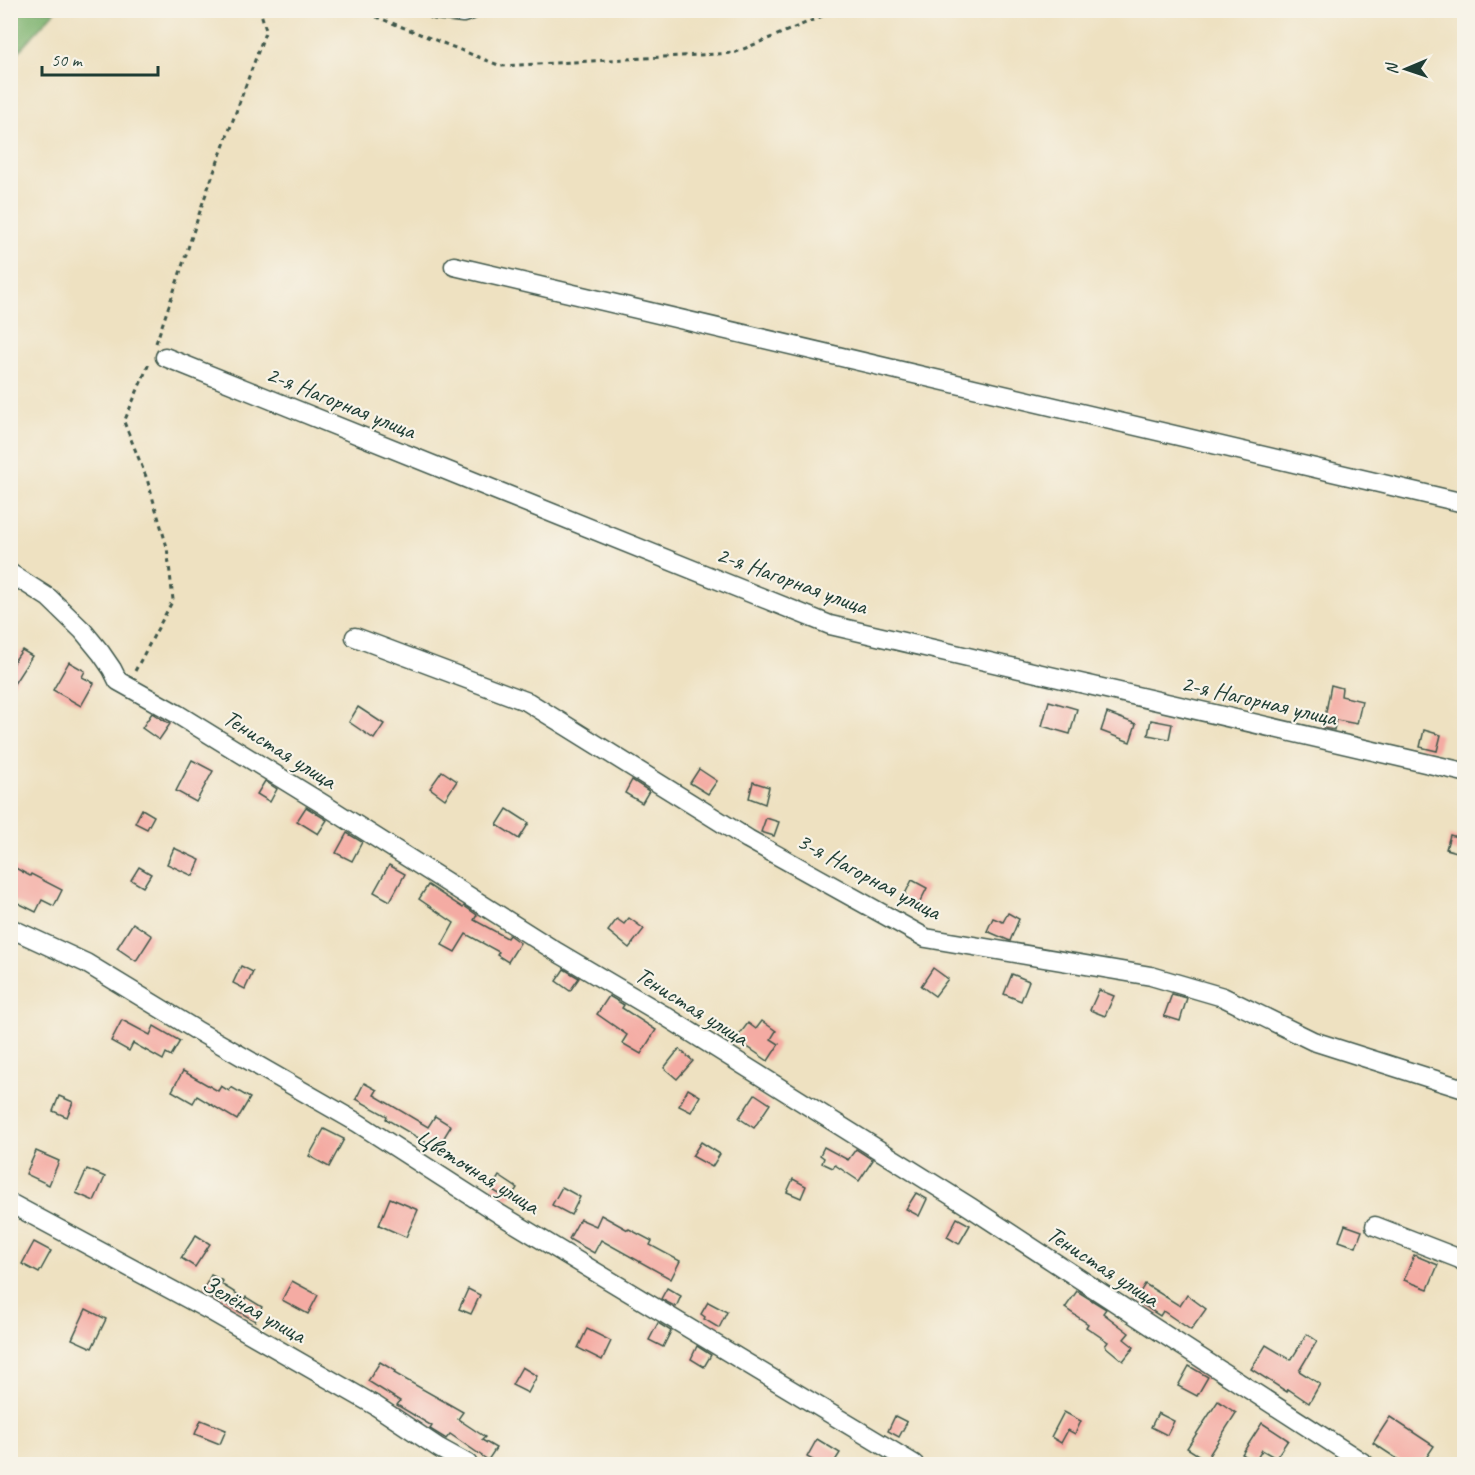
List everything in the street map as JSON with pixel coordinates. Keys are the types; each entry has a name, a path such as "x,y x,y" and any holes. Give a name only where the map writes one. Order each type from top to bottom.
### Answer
{"street":[{"path":"435,10 463,13 472,10"},
{"path":"454,266 1464,503"},
{"name":"2-я Нагорная улица","path":"158,352 830,625 1464,772"},
{"name":"Тенистая улица","path":"10,573 49,598 89,639 112,669 118,681 177,714 557,952 662,1014 950,1195 1365,1464"},
{"name":"3-я Нагорная улица","path":"355,637 528,702 748,839 926,938 1151,976 1223,997 1313,1041 1464,1089"},
{"name":"Цветочная улица","path":"10,928 86,963 196,1030 358,1123 501,1215 914,1464"},
{"name":"Зелёная улица","path":"10,1203 209,1310 376,1406 439,1448 468,1464"},
{"path":"1375,1226 1460,1258 1464,1262"}],"path":[{"path":"127,686 173,600 167,547 147,478 124,422 158,352 203,202 266,30 260,10"},
{"path":"359,10 501,66 734,53 837,10"}],"green space":[{"path":"10,11 55,11 11,60"}],"building":[{"path":"22,650 32,656 10,690 10,667"},
{"path":"69,662 85,671 82,677 94,683 81,706 53,690"},
{"path":"1331,685 1342,688 1341,696 1362,701 1357,724 1336,720 1334,730 1323,728"},
{"path":"1049,701 1077,709 1070,734 1042,726"},
{"path":"358,707 384,724 374,739 349,722"},
{"path":"152,713 170,724 159,740 142,728"},
{"path":"1107,713 1136,724 1130,742 1101,731"},
{"path":"1151,720 1172,724 1169,739 1148,735"},
{"path":"1424,730 1441,735 1437,751 1420,747"},
{"path":"192,760 213,771 196,802 176,791"},
{"path":"699,769 717,781 708,794 690,783"},
{"path":"442,771 457,781 445,799 430,788"},
{"path":"632,780 649,791 642,803 625,793"},
{"path":"265,781 277,789 270,802 257,794"},
{"path":"753,782 769,787 765,804 749,798"},
{"path":"306,807 327,820 318,834 297,821"},
{"path":"142,809 154,816 147,829 135,823"},
{"path":"507,809 529,823 519,839 497,825"},
{"path":"766,818 779,822 774,836 761,832"},
{"path":"347,833 362,842 352,861 336,853"},
{"path":"1450,835 1464,839 1464,854 1446,849"},
{"path":"174,848 200,860 193,876 167,864"},
{"path":"10,865 62,890 54,906 42,900 36,912 10,899"},
{"path":"389,865 405,874 390,901 374,892"},
{"path":"139,867 151,874 143,887 131,880"},
{"path":"912,880 927,888 916,910 901,902"},
{"path":"428,885 477,915 474,920 507,938 509,935 520,943 508,962 497,955 499,952 466,934 455,952 442,945 454,923 419,899"},
{"path":"1008,913 1019,919 1010,941 987,931 993,918 1003,922"},
{"path":"629,918 644,929 629,948 608,931 617,919 624,924"},
{"path":"133,923 152,936 136,961 117,948"},
{"path":"241,966 253,972 245,989 233,983"},
{"path":"933,968 948,979 935,996 921,986"},
{"path":"564,969 579,978 570,991 556,981"},
{"path":"1012,974 1029,981 1021,1001 1004,994"},
{"path":"1099,990 1114,996 1105,1016 1090,1010"},
{"path":"1172,994 1187,998 1180,1021 1164,1016"},
{"path":"609,996 624,1005 622,1008 656,1030 641,1054 622,1043 627,1035 597,1014"},
{"path":"122,1020 150,1035 154,1026 180,1041 171,1056 166,1053 163,1060 133,1043 129,1051 111,1041"},
{"path":"762,1021 776,1031 771,1039 779,1044 768,1061 736,1039 748,1023 756,1029"},
{"path":"679,1049 693,1061 677,1079 664,1068"},
{"path":"183,1071 218,1091 221,1086 229,1091 231,1087 250,1098 237,1120 197,1096 193,1103 172,1091"},
{"path":"364,1083 377,1090 374,1095 428,1127 435,1116 451,1126 437,1149 386,1119 387,1116 356,1099"},
{"path":"688,1089 700,1096 691,1112 679,1106"},
{"path":"755,1094 770,1104 754,1128 739,1118"},
{"path":"59,1096 73,1102 67,1117 53,1111"},
{"path":"324,1129 344,1139 329,1167 309,1156"},
{"path":"701,1142 720,1154 712,1167 692,1156"},
{"path":"824,1147 848,1160 856,1149 873,1160 859,1181 835,1165 833,1168 822,1163 824,1158 820,1155"},
{"path":"36,1151 59,1161 49,1185 26,1174"},
{"path":"87,1169 105,1177 94,1201 76,1193"},
{"path":"499,1176 517,1188 509,1200 491,1189"},
{"path":"793,1179 806,1186 801,1198 787,1192"},
{"path":"562,1187 580,1197 571,1215 552,1205"},
{"path":"916,1193 927,1199 919,1216 906,1209"},
{"path":"390,1198 418,1210 406,1237 379,1225"},
{"path":"601,1215 652,1241 650,1245 680,1261 671,1279 601,1240 594,1253 569,1239 580,1219 596,1226"},
{"path":"957,1218 970,1225 959,1244 947,1237"},
{"path":"1345,1225 1362,1231 1356,1247 1339,1241"},
{"path":"196,1235 210,1244 195,1267 181,1258"},
{"path":"34,1242 51,1251 39,1273 22,1264"},
{"path":"1414,1255 1438,1265 1428,1289 1404,1280"},
{"path":"211,1275 223,1281 221,1284 262,1307 255,1321 202,1292"},
{"path":"292,1281 318,1295 308,1314 282,1300"},
{"path":"1145,1284 1180,1306 1187,1295 1206,1309 1191,1330 1163,1311 1160,1316 1135,1300"},
{"path":"667,1288 681,1296 676,1307 661,1299"},
{"path":"468,1289 480,1295 471,1314 459,1309"},
{"path":"1077,1291 1106,1309 1103,1313 1129,1333 1124,1339 1134,1347 1123,1361 1105,1346 1108,1342 1086,1327 1088,1324 1065,1308"},
{"path":"708,1302 727,1312 719,1328 704,1319 705,1317 701,1314"},
{"path":"86,1309 106,1319 92,1348 72,1339"},
{"path":"658,1323 671,1331 663,1347 649,1340"},
{"path":"587,1329 611,1341 602,1360 578,1348"},
{"path":"1307,1334 1317,1341 1299,1371 1320,1384 1309,1403 1251,1369 1266,1345 1291,1360"},
{"path":"697,1346 711,1355 704,1367 691,1359"},
{"path":"380,1362 395,1371 394,1373 463,1412 458,1419 485,1437 482,1440 496,1448 488,1460 450,1434 446,1439 430,1429 432,1426 397,1405 400,1401 368,1381"},
{"path":"1189,1366 1208,1377 1197,1396 1178,1386"},
{"path":"522,1367 537,1376 528,1393 512,1385"},
{"path":"1218,1401 1236,1413 1206,1460 1187,1448"},
{"path":"1064,1412 1081,1421 1075,1434 1068,1430 1061,1443 1051,1437"},
{"path":"1158,1413 1174,1421 1167,1435 1151,1427"},
{"path":"895,1416 907,1422 899,1437 888,1431"},
{"path":"1390,1417 1434,1446 1422,1464 1405,1464 1373,1443"},
{"path":"201,1420 226,1430 220,1444 195,1434"},
{"path":"1262,1423 1288,1440 1276,1458 1262,1450 1255,1462 1242,1454"},
{"path":"817,1439 840,1453 833,1464 820,1464 807,1457"}]}
